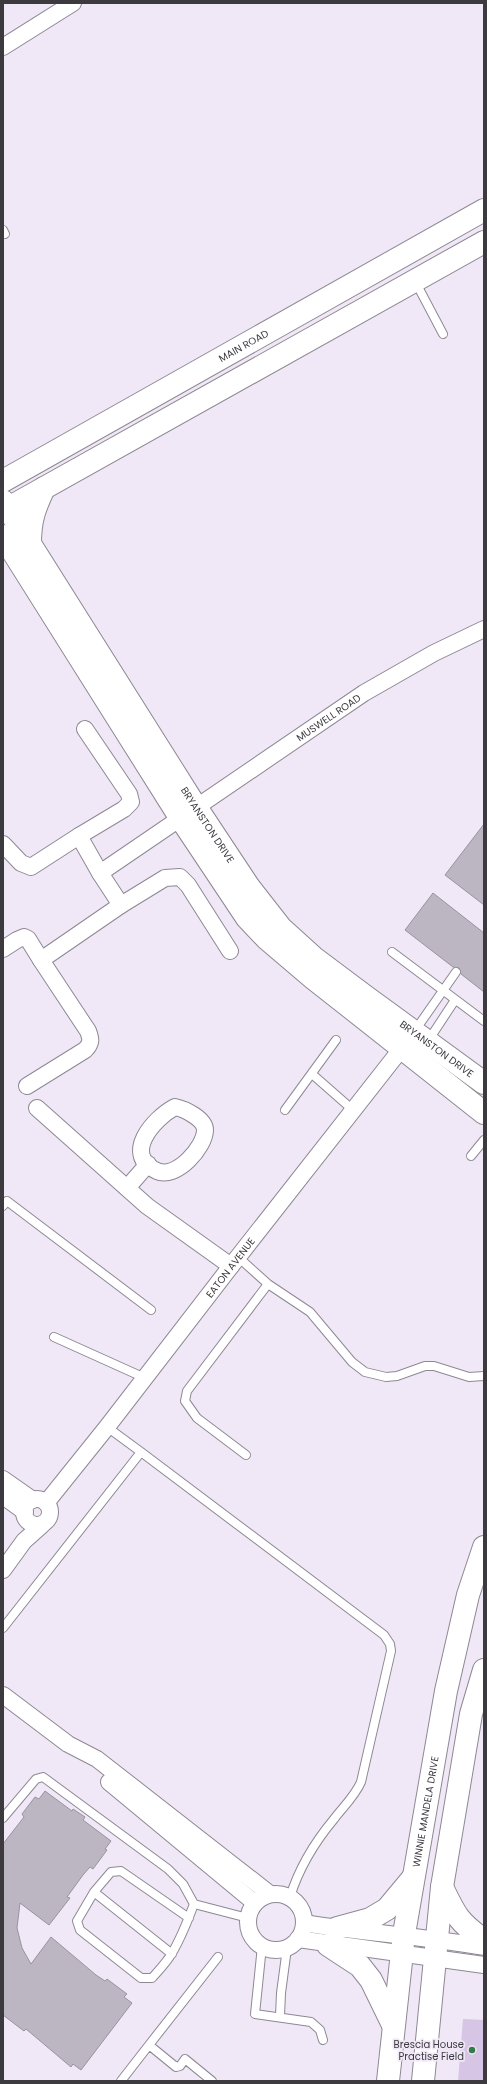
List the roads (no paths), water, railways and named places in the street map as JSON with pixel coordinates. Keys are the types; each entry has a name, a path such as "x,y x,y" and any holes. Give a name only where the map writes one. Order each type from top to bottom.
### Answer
{"main road":[{"name":"MAIN ROAD","path":"3,481 484,210"},
{"path":"4,507 44,488 484,242"},
{"path":"30,544 30,524 33,511 44,488"},
{"name":"BRYANSTON DRIVE","path":"4,507 30,544 188,813 236,904 256,928 313,978 484,1083"},
{"name":"BRYANSTON DRIVE","path":"3,536 188,813"},
{"name":"BRYANSTON DRIVE","path":"415,1041 484,1113"},
{"name":"WINNIE MANDELA DRIVE","path":"388,2081 402,1944 446,1691 468,1595 484,1547"},
{"path":"423,2081 442,1887 471,1714 484,1670"},
{"path":"394,2026 371,1980 333,1936 370,1919 387,1909 413,1879"},
{"path":"442,1887 460,1920 468,1929 484,1940"}],"street":[{"path":"3,47 73,3"},
{"name":"MUSWELL ROAD","path":"100,873 364,693 434,653 484,629"},
{"path":"3,844 21,863 31,867 124,809 131,802 129,794 85,729"},
{"path":"79,836 100,873 121,905"},
{"path":"41,960 121,905 164,878 180,877 188,885 230,951"},
{"path":"3,949 16,940 24,937 28,939 88,1030 91,1041 85,1050 27,1086"},
{"name":"EATON AVENUE","path":"3,1554 12,1542 32,1507 107,1427 234,1261 353,1110 415,1041"},
{"path":"37,1108 147,1206 234,1261"},
{"path":"127,1188 148,1164"},
{"path":"3,1479 32,1507 31,1523 42,1524"},
{"path":"3,1496 50,1512 49,1518 24,1541 3,1570"},
{"path":"3,1695 68,1744 90,1767 255,1903"},
{"path":"68,1744 97,1759 270,1894"},
{"path":"293,1944 304,1923 303,1913 298,1904 290,1897 280,1894 270,1894 255,1903 248,1918 251,1934 262,1946 278,1950 293,1944 333,1936"},
{"path":"304,1923 333,1936 437,1948 484,1947"},
{"path":"437,1948 484,1965"}],"lane":[{"path":"414,281 443,334"},
{"path":"392,952 484,1021"},
{"path":"415,1041 442,990 456,972"},
{"path":"415,1041 455,1000"},
{"path":"285,1110 336,1040"},
{"path":"312,1074 353,1110"},
{"path":"471,1156 484,1140"},
{"path":"4,1202 151,1310"},
{"path":"234,1261 302,1306 352,1362 365,1372 386,1377 397,1376 425,1366 434,1366 469,1377 484,1376"},
{"path":"246,1455 197,1418 185,1401 187,1391 268,1284"},
{"path":"54,1337 144,1378"},
{"path":"107,1427 384,1635 390,1644 391,1651 361,1782 356,1793 315,1843 297,1875 290,1897"},
{"path":"3,1628 141,1452"},
{"path":"3,1818 36,1779 43,1777 168,1869 183,1884 194,1904 248,1918"},
{"path":"189,1918 121,1871 111,1872 94,1892 77,1921 80,1930 141,1978 152,1978 172,1954 189,1918 194,1904"},
{"path":"94,1892 172,1954"},
{"path":"280,2016 281,1993 293,1944"},
{"path":"262,1946 255,2014 280,2016 311,2022 320,2030 323,2040"},
{"path":"121,2081 218,1958"},
{"path":"149,2045 176,2067 180,2066 186,2059 212,2081"}],"place":[{"name":"Brescia House Practise Field","path":"472,2050"}]}
